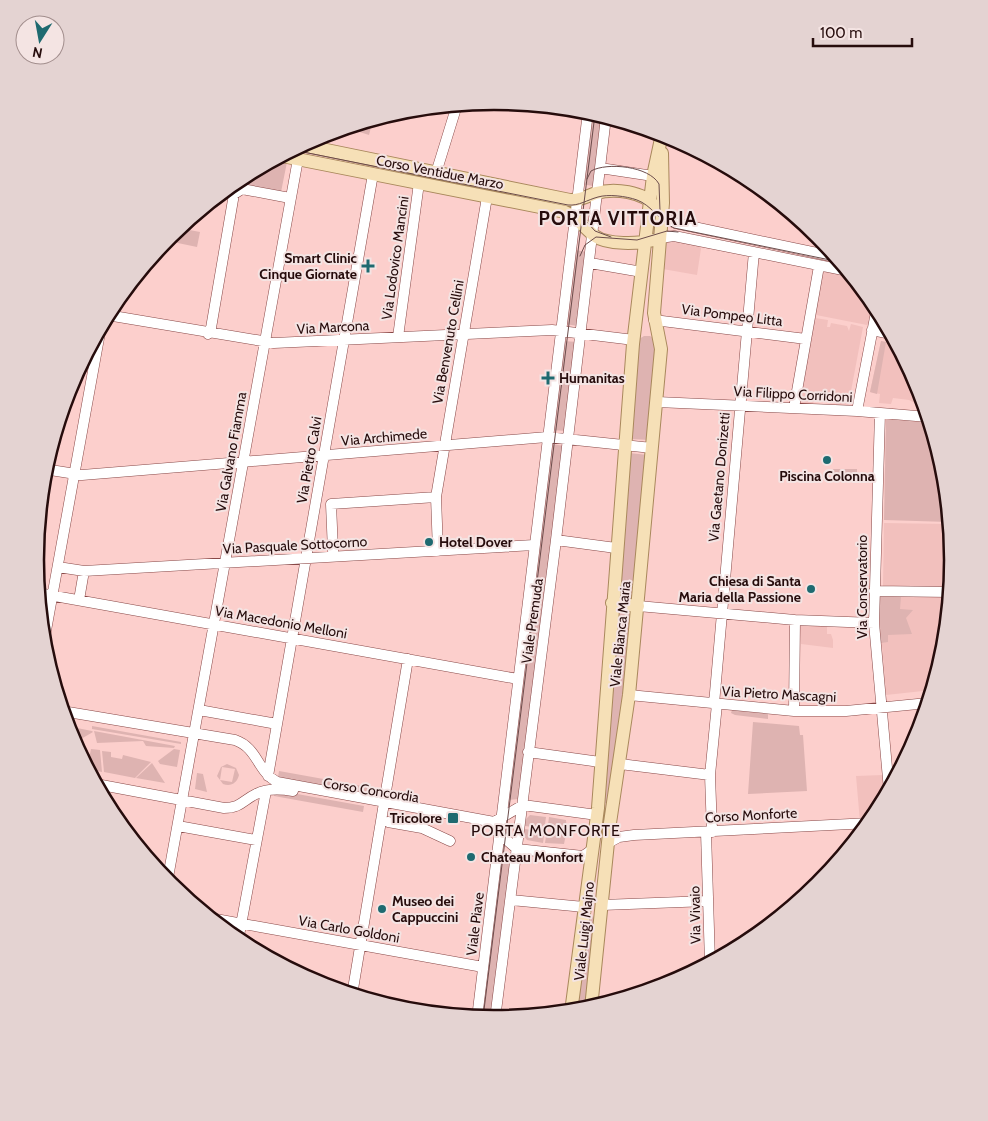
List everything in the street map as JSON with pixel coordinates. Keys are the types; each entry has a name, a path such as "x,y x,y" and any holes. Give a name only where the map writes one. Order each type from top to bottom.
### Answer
{"main road":[{"name":"Viale Bianca Maria","path":"597,815 616,548 634,340 653,176 661,143"},
{"name":"Viale Bianca Maria","path":"608,843 629,695 657,402 661,349 654,320 662,217 662,143"},
{"name":"Corso Ventidue Marzo","path":"308,151 436,173 577,201"},
{"name":"Corso Ventidue Marzo","path":"306,152 373,174 565,212 575,217"},
{"path":"653,176 663,166"},
{"path":"577,201 597,193 609,191 632,194 650,201 662,217"},
{"path":"575,217 593,234 607,240 634,244 660,238"},
{"path":"642,272 650,266 657,272"},
{"path":"634,340 638,334 645,331 654,333 660,339"},
{"path":"612,603 638,606"},
{"path":"597,815 610,822"},
{"name":"Viale Luigi Majno","path":"572,1004 597,815"},
{"path":"592,855 608,843"},
{"name":"Viale Luigi Majno","path":"592,1000 608,843"},
{"path":"584,907 602,905"}],"street":[{"path":"436,173 455,112"},
{"name":"Viale Premuda","path":"500,818 587,120"},
{"name":"Viale Premuda","path":"516,849 569,440 605,125"},
{"name":"Via Galvano Fiamma","path":"195,733 299,155"},
{"path":"600,168 653,176"},
{"name":"Via Pietro Calvi","path":"268,776 373,174"},
{"name":"Via Lodovico Mancini","path":"398,337 419,183"},
{"path":"238,190 242,189 290,198"},
{"path":"208,334 211,328 236,192"},
{"name":"Via Benvenuto Cellini","path":"438,551 436,498 487,197"},
{"path":"662,217 675,223 824,254"},
{"path":"660,238 674,236 838,270"},
{"name":"Via Gaetano Donizetti","path":"709,832 710,775 721,613 754,252"},
{"path":"590,263 642,272"},
{"path":"794,408 819,266"},
{"name":"Via Marcona","path":"115,317 264,343 562,331 634,340"},
{"name":"Via Pompeo Litta","path":"654,320 806,339"},
{"path":"857,411 874,320"},
{"path":"872,330 882,332"},
{"path":"48,620 97,348"},
{"name":"Via Filippo Corridoni","path":"657,402 920,415"},
{"name":"Via Conservatorio","path":"880,413 874,623 888,779"},
{"path":"547,437 652,448"},
{"name":"Via Archimede","path":"53,470 74,474 324,456 547,437"},
{"path":"333,551 331,504 436,498"},
{"path":"556,540 616,548"},
{"name":"Via Pasquale Sottocorno","path":"58,567 84,571 534,545"},
{"path":"79,600 84,571"},
{"path":"874,591 943,592"},
{"name":"Via Macedonio Melloni","path":"45,594 518,679"},
{"path":"638,606 795,620 874,623"},
{"path":"794,711 795,620"},
{"path":"353,988 385,821 384,803 408,659"},
{"name":"Via Pietro Mascagni","path":"629,695 794,711 846,711 920,704"},
{"path":"199,710 278,724"},
{"path":"71,712 241,742 257,756 268,776"},
{"path":"170,873 195,733"},
{"path":"257,756 272,752"},
{"path":"528,752 600,762"},
{"path":"620,764 710,775"},
{"path":"104,785 229,808 251,798 261,780 261,766"},
{"name":"Corso Concordia","path":"268,776 277,782 487,824 516,849"},
{"name":"Corso Concordia","path":"251,798 266,791 283,790 384,803 494,822 500,818"},
{"path":"240,932 266,791"},
{"path":"251,798 261,815"},
{"path":"500,818 523,806 597,815"},
{"name":"Viale Piave","path":"478,1010 500,818"},
{"name":"Corso Concordia","path":"385,821 422,828 450,841"},
{"name":"Corso Monforte","path":"610,822 619,830 634,835"},
{"name":"Corso Monforte","path":"608,843 619,837 634,835 859,824"},
{"path":"178,826 256,840"},
{"name":"Via Vivaio","path":"709,832 707,866 710,955"},
{"path":"496,1011 516,849 583,856 592,855"},
{"path":"511,900 584,907"},
{"path":"602,905 708,901"},
{"name":"Via Carlo Goldoni","path":"224,921 483,967"}],"shaded area":[{"path":"590,121 602,124 593,186 581,184"},
{"path":"371,128 369,135 358,131"},
{"path":"287,162 281,192 245,185"},
{"path":"189,230 200,232 197,247 176,243"},
{"path":"659,239 702,242 697,275 657,268"},
{"path":"575,250 587,252 578,326 565,324"},
{"path":"819,266 837,269 873,319 872,326 811,314"},
{"path":"815,318 828,320 827,327 830,327 831,323 847,326 849,331 851,324 863,327 848,407 835,407 836,402 814,398 813,405 800,405"},
{"path":"644,336 650,336 655,339 650,440 631,439 639,339"},
{"path":"563,341 578,342 567,431 551,430"},
{"path":"881,341 888,342 916,404 909,400 893,398 891,404 879,403 880,394 870,392"},
{"path":"881,341 886,342 877,394 870,392"},
{"path":"886,419 922,422 936,473 942,522 884,520"},
{"path":"551,444 565,446 519,799 507,800"},
{"path":"629,453 648,455 634,598 616,596"},
{"path":"833,469 857,469 857,482 832,482"},
{"path":"884,523 942,524 943,587 883,586"},
{"path":"878,596 942,597 936,648 925,691 886,695"},
{"path":"878,596 901,597 900,609 913,610 906,618 912,634 888,635 888,642 881,643"},
{"path":"616,613 632,614 624,708 607,803 603,803"},
{"path":"800,625 827,626 827,634 831,634 833,640 833,648 801,644"},
{"path":"732,710 768,714 768,719 735,715 731,713"},
{"path":"753,722 799,726 800,735 803,735 807,791 748,794"},
{"path":"92,726 181,742 181,744 92,729"},
{"path":"76,728 92,731 81,739"},
{"path":"94,731 175,746 174,748 146,746 143,741 97,743"},
{"path":"91,749 100,750 102,772 96,771 90,760 86,750 88,750 87,753 90,754"},
{"path":"174,749 180,750 177,767 160,764 158,761"},
{"path":"102,751 111,752 111,757 122,759 123,755 151,762 135,778 104,772"},
{"path":"152,763 165,783 136,778"},
{"path":"227,764 236,768 239,775 231,785 223,784 220,780 217,776 221,767","holes":["222,767 235,769 232,782 220,780"]},
{"path":"279,771 368,787 367,793 278,777"},
{"path":"197,773 203,774 207,792 195,789"},
{"path":"883,775 885,783 860,822 856,776"},
{"path":"275,790 364,806 363,812 274,796"},
{"path":"530,815 546,817 545,824 540,828 525,826 526,819"},
{"path":"549,817 566,820 567,831 552,830 548,825"},
{"path":"525,829 540,831 544,836 543,843 527,840 524,836"},
{"path":"551,832 566,834 564,844 545,843 546,836"},
{"path":"501,849 512,857 492,1011 482,1011"},
{"path":"586,916 598,917 587,1001 576,1003"}],"tram line":[{"path":"484,1011 594,122"},
{"path":"305,152 568,205 579,204 602,196 628,197 642,202 674,228 829,260"},
{"path":"587,179 591,171 607,167 627,167 646,173 659,184 660,211 665,221"},
{"path":"580,214 595,231 611,237"},
{"path":"580,256 585,245 596,237 637,240 667,231 678,232"}],"place":[{"name":"Smart Clinic Cinque Giornate","path":"368,266"},
{"name":"Humanitas","path":"548,378"},
{"name":"Piscina Colonna","path":"827,460"},
{"name":"Hotel Dover","path":"429,542"},
{"name":"Chiesa di Santa Maria della Passione","path":"811,589"},
{"name":"Tricolore","path":"453,818"},
{"name":"Chateau Monfort","path":"471,857"},
{"name":"Museo dei Cappuccini","path":"382,909"}],"district":[{"name":"PORTA VITTORIA","path":"618,218"},
{"name":"PORTA MONFORTE","path":"546,830"}]}
